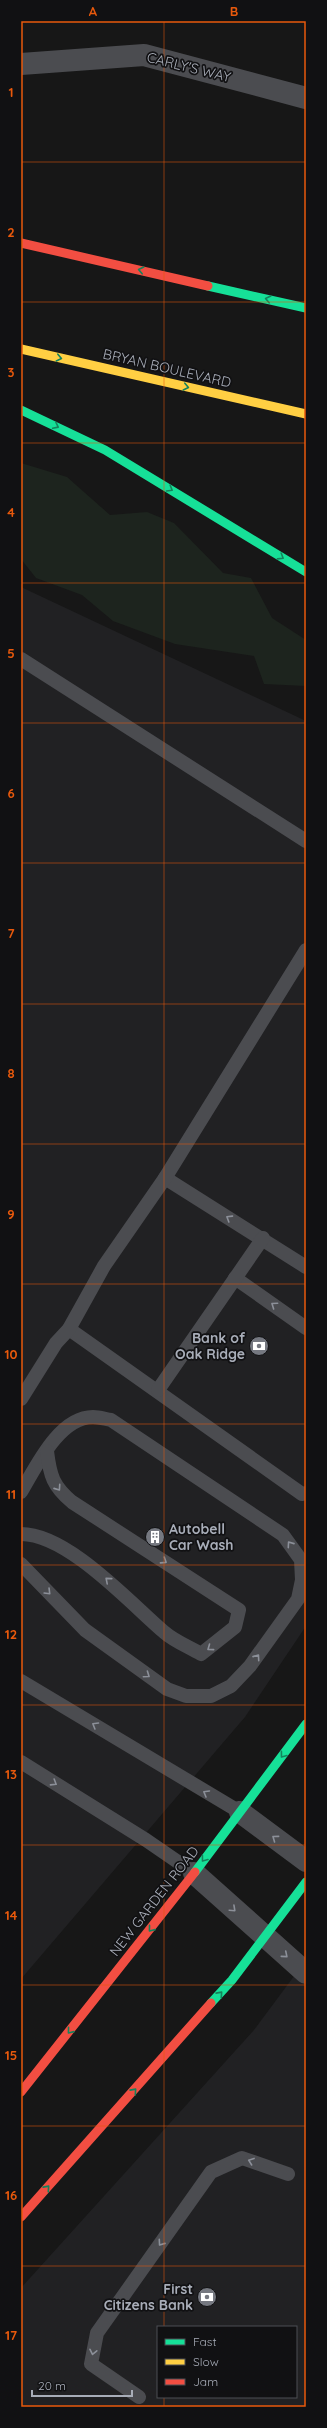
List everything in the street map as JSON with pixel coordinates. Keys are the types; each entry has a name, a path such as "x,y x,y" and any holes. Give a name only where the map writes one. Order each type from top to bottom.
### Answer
{"main road":[{"path":"21,243 306,308"},
{"name":"BRYAN BOULEVARD","path":"21,349 306,414"},
{"path":"21,410 105,450 306,572"},
{"name":"NEW GARDEN ROAD","path":"21,2092 163,1915 306,1724"},
{"path":"21,2217 232,1980 306,1882"}],"street":[{"name":"CARLY'S WAY","path":"21,64 144,54 306,98"},
{"path":"240,1812 306,1861"},
{"path":"194,1872 264,1938 306,1972"}],"lane":[{"path":"22,662 306,841"},
{"path":"21,1399 56,1343 69,1329 104,1266 165,1178 306,950"},
{"path":"165,1178 263,1238 306,1267"},
{"path":"158,1390 263,1238"},
{"path":"235,1278 306,1328"},
{"path":"69,1329 158,1390 302,1494 306,1493"},
{"path":"21,1492 62,1429 75,1422 92,1417 111,1420 283,1535 301,1560 302,1580 298,1599 250,1666 231,1686 211,1696 186,1696 167,1689 85,1630 21,1564"},
{"path":"21,1534 35,1534 97,1571 165,1633 201,1654 235,1627 239,1610 72,1502 59,1491 49,1474 47,1452"},
{"path":"21,1681 240,1812"},
{"path":"21,1762 146,1840 194,1872"},
{"path":"139,2397 91,2364 97,2333 211,2172 242,2158 288,2174"}],"shaded area":[{"path":"21,463 67,477 110,515 147,512 174,523 223,573 251,578 272,618 306,640 306,686 264,684 254,656 175,644 113,621 82,595 36,578 21,559"},
{"path":"21,587 306,721 306,1626 245,1717 21,1979"},
{"path":"306,1960 306,2407 21,2407 21,2288 254,2030"}],"traffic: fast":[{"path":"208,286 306,308"},
{"path":"21,410 105,450 306,572"},
{"path":"195,1872 306,1724"},
{"path":"211,2003 232,1980 306,1882"}],"traffic: slow":[{"path":"21,349 306,414"}],"traffic: jam":[{"path":"21,243 208,286"},
{"path":"21,2092 195,1872"},
{"path":"21,2217 211,2003"}],"place":[{"name":"Bank of Oak Ridge","path":"259,1346"},
{"name":"Autobell Car Wash","path":"155,1537"},
{"name":"First Citizens Bank","path":"207,2297"}]}
